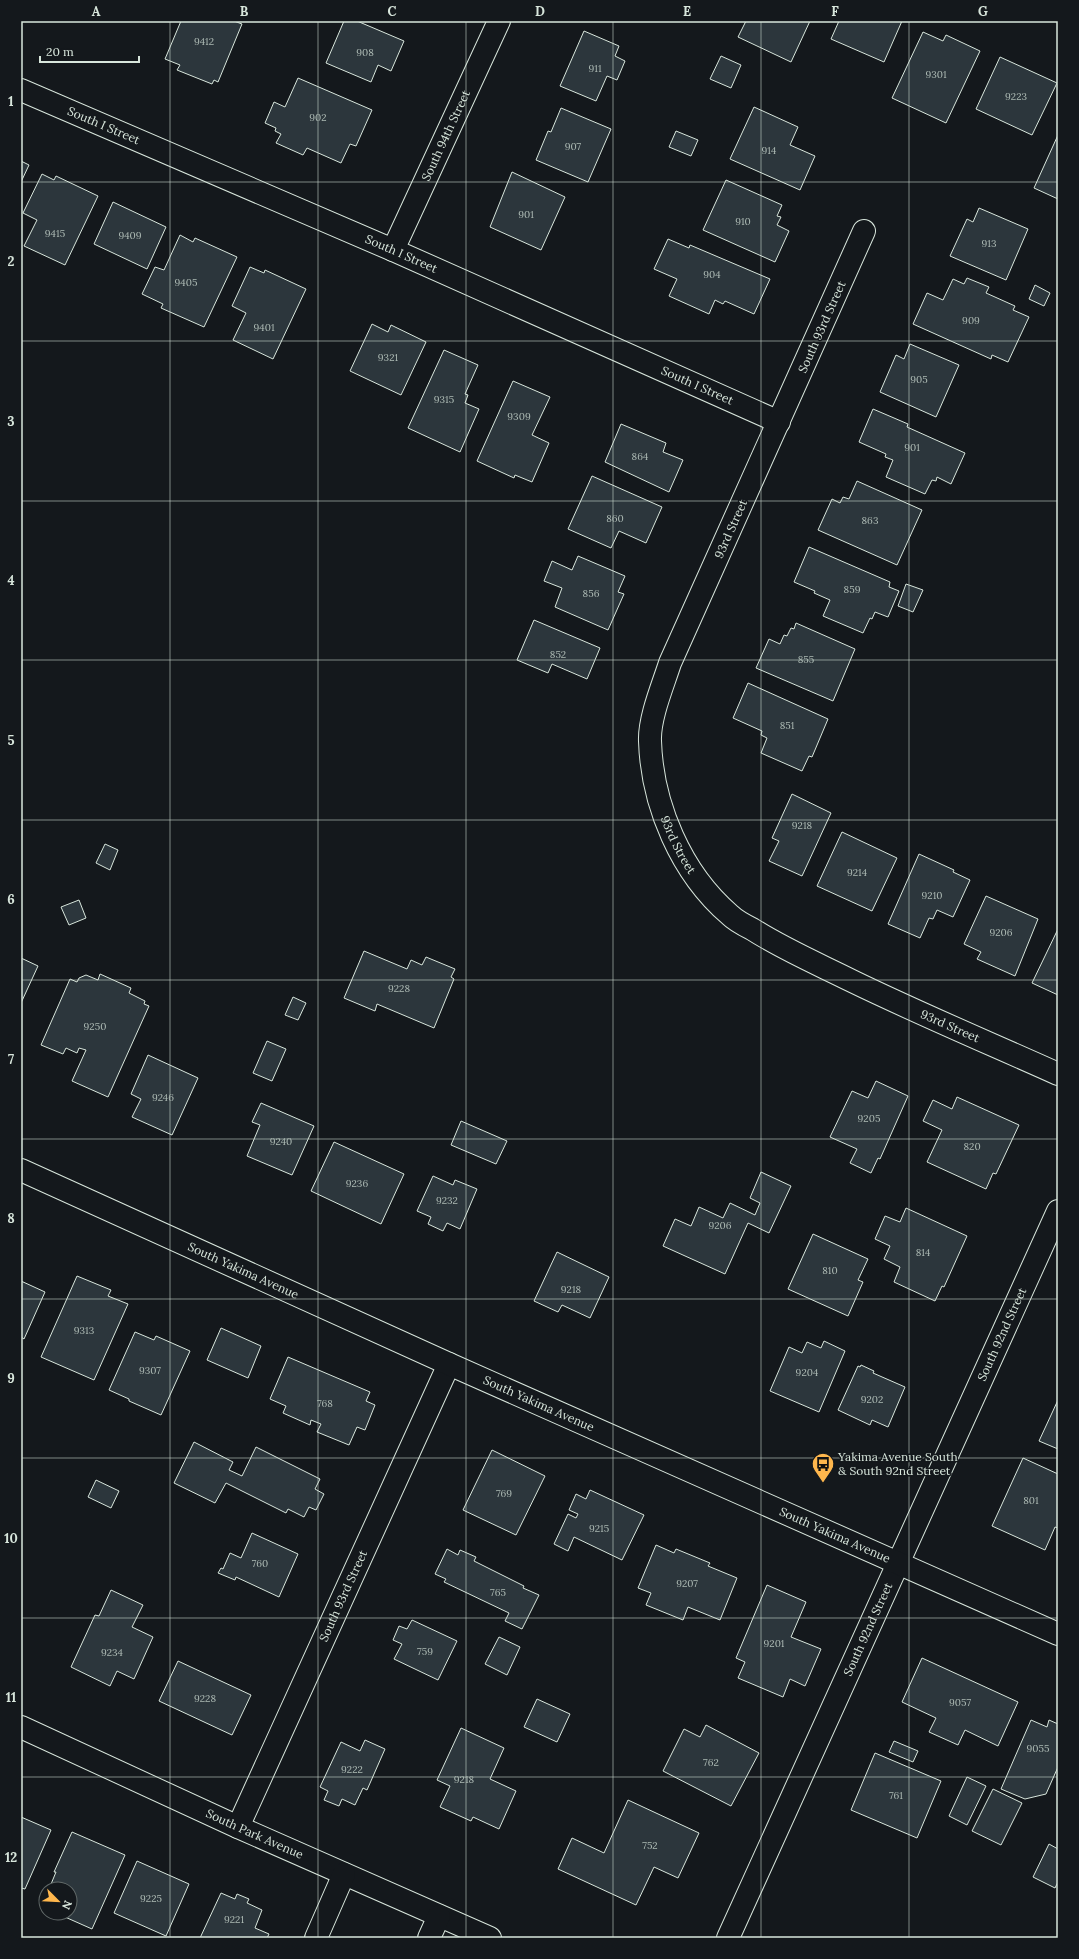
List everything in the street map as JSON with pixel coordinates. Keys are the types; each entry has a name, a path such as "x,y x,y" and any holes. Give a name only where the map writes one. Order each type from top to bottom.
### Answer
{"street":[{"name":"South 94th Street","path":"393,250 499,21"},
{"name":"South I Street","path":"21,90 393,250 779,422"},
{"name":"South 93rd Street","path":"779,422 864,232"},
{"name":"93rd Street","path":"779,422 670,663 657,703 650,740 656,786 670,829 684,861 704,890 731,916 751,929 771,941 868,988 1058,1074"},
{"name":"South Yakima Avenue","path":"21,1170 449,1364 1058,1634"},
{"name":"South 92nd Street","path":"728,1938 1058,1211"},
{"name":"South 93rd Street","path":"238,1828 449,1364"},
{"name":"South Park Avenue","path":"21,1727 238,1828 490,1938"},
{"path":"316,1938 344,1874"},
{"path":"429,1938 439,1916"}],"building":[{"path":"181,21 234,21 242,24 218,82 214,80 212,84 177,70 180,65 165,59"},
{"path":"344,21 357,21 404,41 391,71 378,65 371,82 326,63"},
{"path":"746,21 810,21 791,62 738,37"},
{"path":"839,21 902,21 884,62 831,39"},
{"path":"584,31 619,46 615,56 625,61 617,80 607,76 596,101 560,86"},
{"path":"923,32 943,41 946,35 980,51 946,123 892,98"},
{"path":"721,56 741,65 731,88 710,79"},
{"path":"1000,57 1057,83 1032,135 976,109"},
{"path":"298,78 372,110 356,146 350,144 341,163 307,148 303,155 276,143 281,134 275,131 276,128 265,123 274,102 285,107"},
{"path":"754,107 798,127 790,145 815,156 800,190 730,159"},
{"path":"561,108 611,129 588,182 536,160 548,131 551,132"},
{"path":"676,131 698,140 691,156 669,147"},
{"path":"1058,135 1058,199 1034,188"},
{"path":"21,161 29,165 21,182"},
{"path":"512,172 565,197 541,250 490,227"},
{"path":"42,174 54,180 56,176 98,196 65,265 24,246 37,220 23,213"},
{"path":"726,180 782,205 777,216 781,217 777,225 789,231 775,262 703,230"},
{"path":"113,202 166,227 147,269 94,244"},
{"path":"979,208 1028,229 1006,280 950,256 967,219 973,222"},
{"path":"180,235 193,242 195,238 237,257 204,327 161,308 163,304 142,294 155,267 164,270"},
{"path":"668,239 689,248 690,245 770,279 754,314 725,301 723,304 715,300 709,314 669,296 677,279 654,269"},
{"path":"250,267 264,273 265,270 306,289 273,359 233,340 246,313 232,306"},
{"path":"967,278 989,287 986,293 1015,306 1013,310 1029,317 1008,362 992,355 991,359 913,324 927,293 943,300 953,279 964,284"},
{"path":"1035,285 1050,293 1044,306 1029,299"},
{"path":"372,324 388,332 391,325 426,342 401,395 350,371"},
{"path":"910,344 959,365 936,417 880,392 896,355 904,359"},
{"path":"444,350 478,365 465,394 468,395 465,403 479,409 460,452 408,428"},
{"path":"513,381 550,397 532,435 549,443 532,482 515,475 514,478 477,461"},
{"path":"873,409 908,424 907,427 965,453 951,484 937,477 936,481 932,480 925,494 886,477 893,460 885,457 886,454 859,442"},
{"path":"621,424 666,443 663,452 683,460 669,492 605,462"},
{"path":"592,476 662,507 646,543 619,531 611,548 568,529"},
{"path":"857,481 922,510 897,565 818,530 832,499 840,503 843,497 849,499"},
{"path":"809,547 890,582 889,587 899,591 888,617 875,612 872,619 870,618 863,633 823,616 830,600 814,593 815,591 794,582"},
{"path":"578,556 625,576 618,592 624,594 608,630 555,607 562,588 544,581 552,561 572,570"},
{"path":"906,584 923,590 913,612 898,606"},
{"path":"534,620 600,648 587,679 552,664 548,673 517,660"},
{"path":"796,623 855,649 833,701 756,668 769,639 780,644 784,635 787,636 791,628 794,629"},
{"path":"748,683 828,719 812,757 809,756 802,771 761,753 767,738 761,735 762,731 733,718"},
{"path":"792,794 831,813 802,876 769,861 779,841 772,838"},
{"path":"842,832 897,858 872,911 817,886"},
{"path":"105,844 118,850 110,870 96,863"},
{"path":"919,854 954,870 953,872 970,880 953,917 937,910 933,919 929,918 920,938 888,924"},
{"path":"986,896 1038,919 1015,976 977,959 981,952 964,944"},
{"path":"79,900 86,918 69,925 61,907"},
{"path":"1058,929 1058,995 1032,983"},
{"path":"364,951 407,969 411,960 422,965 426,957 455,969 451,977 454,979 434,1028 377,1004 375,1011 344,998"},
{"path":"21,958 38,966 21,1003"},
{"path":"100,974 131,988 129,993 145,1001 144,1004 149,1006 108,1097 72,1081 86,1050 79,1048 77,1053 66,1048 63,1054 41,1045 70,979 77,982 79,978 86,975 98,980"},
{"path":"293,997 306,1003 298,1020 285,1015"},
{"path":"267,1041 286,1049 272,1081 253,1073"},
{"path":"148,1055 198,1078 172,1135 132,1117 141,1099 131,1094"},
{"path":"876,1081 908,1096 880,1159 878,1158 871,1173 850,1163 857,1149 830,1137 852,1091 868,1098"},
{"path":"957,1097 1019,1125 996,1174 993,1173 986,1189 927,1162 942,1130 923,1121 933,1100 952,1109"},
{"path":"261,1103 314,1126 292,1175 247,1156 260,1125 252,1122"},
{"path":"461,1121 507,1141 496,1164 451,1145"},
{"path":"334,1142 404,1174 381,1224 311,1191"},
{"path":"761,1172 791,1186 769,1233 748,1223 725,1274 663,1246 675,1219 691,1226 699,1207 723,1218 730,1203 755,1215 760,1203 750,1198"},
{"path":"433,1176 453,1185 455,1180 477,1189 460,1229 447,1223 443,1231 428,1224 431,1217 417,1211"},
{"path":"906,1208 967,1236 944,1287 942,1286 935,1301 894,1282 900,1267 884,1259 890,1246 875,1239 885,1216 900,1222"},
{"path":"813,1234 868,1259 858,1280 863,1282 848,1316 788,1289"},
{"path":"557,1252 609,1277 590,1318 562,1305 558,1312 534,1301"},
{"path":"77,1276 111,1290 108,1296 128,1304 94,1380 41,1357"},
{"path":"21,1281 45,1292 24,1339 21,1337"},
{"path":"221,1328 261,1346 248,1378 207,1360"},
{"path":"135,1332 154,1340 156,1336 190,1351 161,1415 129,1401 129,1399 109,1390"},
{"path":"824,1341 845,1351 819,1412 770,1391 789,1347 802,1353 807,1342 821,1348"},
{"path":"288,1357 370,1392 366,1401 375,1405 365,1430 357,1427 349,1445 317,1432 321,1424 311,1420 310,1425 283,1413 286,1406 270,1399"},
{"path":"861,1365 874,1371 873,1373 905,1387 888,1427 872,1420 870,1425 838,1410 858,1366 860,1367"},
{"path":"1058,1400 1058,1449 1039,1441"},
{"path":"194,1442 233,1462 229,1470 242,1476 256,1447 320,1479 315,1489 324,1494 316,1510 309,1507 304,1517 288,1509 286,1513 226,1483 215,1503 174,1483"},
{"path":"492,1450 545,1476 516,1535 463,1510"},
{"path":"1023,1458 1058,1474 1058,1528 1055,1527 1045,1550 992,1526"},
{"path":"96,1480 119,1491 111,1508 88,1497"},
{"path":"590,1490 644,1515 622,1560 574,1537 568,1551 554,1544 568,1514 576,1518 578,1514 569,1510 576,1494 586,1499"},
{"path":"252,1533 298,1554 279,1597 236,1577 235,1580 218,1573 221,1568 223,1569 230,1553 241,1558"},
{"path":"656,1545 674,1553 676,1549 710,1563 708,1566 737,1578 720,1620 688,1607 683,1620 646,1605 651,1593 638,1588"},
{"path":"447,1549 458,1555 460,1550 476,1557 474,1561 524,1586 523,1588 539,1595 522,1629 505,1621 509,1613 444,1582 446,1579 435,1574"},
{"path":"767,1585 806,1602 791,1637 821,1649 805,1686 790,1679 783,1697 738,1678 745,1662 736,1658"},
{"path":"111,1590 143,1605 132,1627 153,1637 134,1679 117,1671 110,1686 71,1667 95,1615 99,1616"},
{"path":"412,1620 457,1641 438,1680 394,1659 402,1644 393,1640 399,1626 407,1629"},
{"path":"499,1637 520,1647 507,1675 485,1664"},
{"path":"922,1658 1018,1702 998,1746 965,1730 958,1745 929,1732 936,1718 902,1702"},
{"path":"178,1661 251,1695 232,1735 159,1701"},
{"path":"537,1699 570,1714 557,1742 524,1727"},
{"path":"1031,1720 1047,1727 1049,1720 1058,1724 1058,1767 1046,1794 1025,1799 1001,1789"},
{"path":"706,1725 759,1753 731,1806 663,1771 684,1729 700,1737"},
{"path":"461,1728 504,1748 490,1779 516,1791 499,1829 473,1817 471,1821 440,1807 450,1786 437,1780"},
{"path":"365,1740 385,1749 367,1790 363,1788 355,1805 342,1799 339,1806 324,1800 328,1791 320,1787 341,1742 360,1751"},
{"path":"894,1741 918,1751 913,1762 889,1752"},
{"path":"875,1753 941,1781 917,1838 851,1810"},
{"path":"967,1777 986,1786 967,1825 949,1816"},
{"path":"993,1789 1022,1803 1001,1845 972,1831"},
{"path":"628,1800 699,1833 678,1878 654,1867 636,1905 558,1869 572,1838 604,1853"},
{"path":"21,1817 51,1830 25,1889 21,1888"},
{"path":"72,1832 125,1855 92,1929 74,1921 78,1921 78,1881 52,1881 56,1872 54,1872"},
{"path":"1049,1844 1058,1849 1058,1882 1055,1888 1033,1877"},
{"path":"137,1861 189,1884 166,1936 114,1913"},
{"path":"221,1893 235,1899 237,1894 249,1899 247,1903 262,1910 255,1928 269,1934 267,1938 200,1938"}],"place":[{"name":"Yakima Avenue South & South 92nd Street","path":"823,1484"}]}
